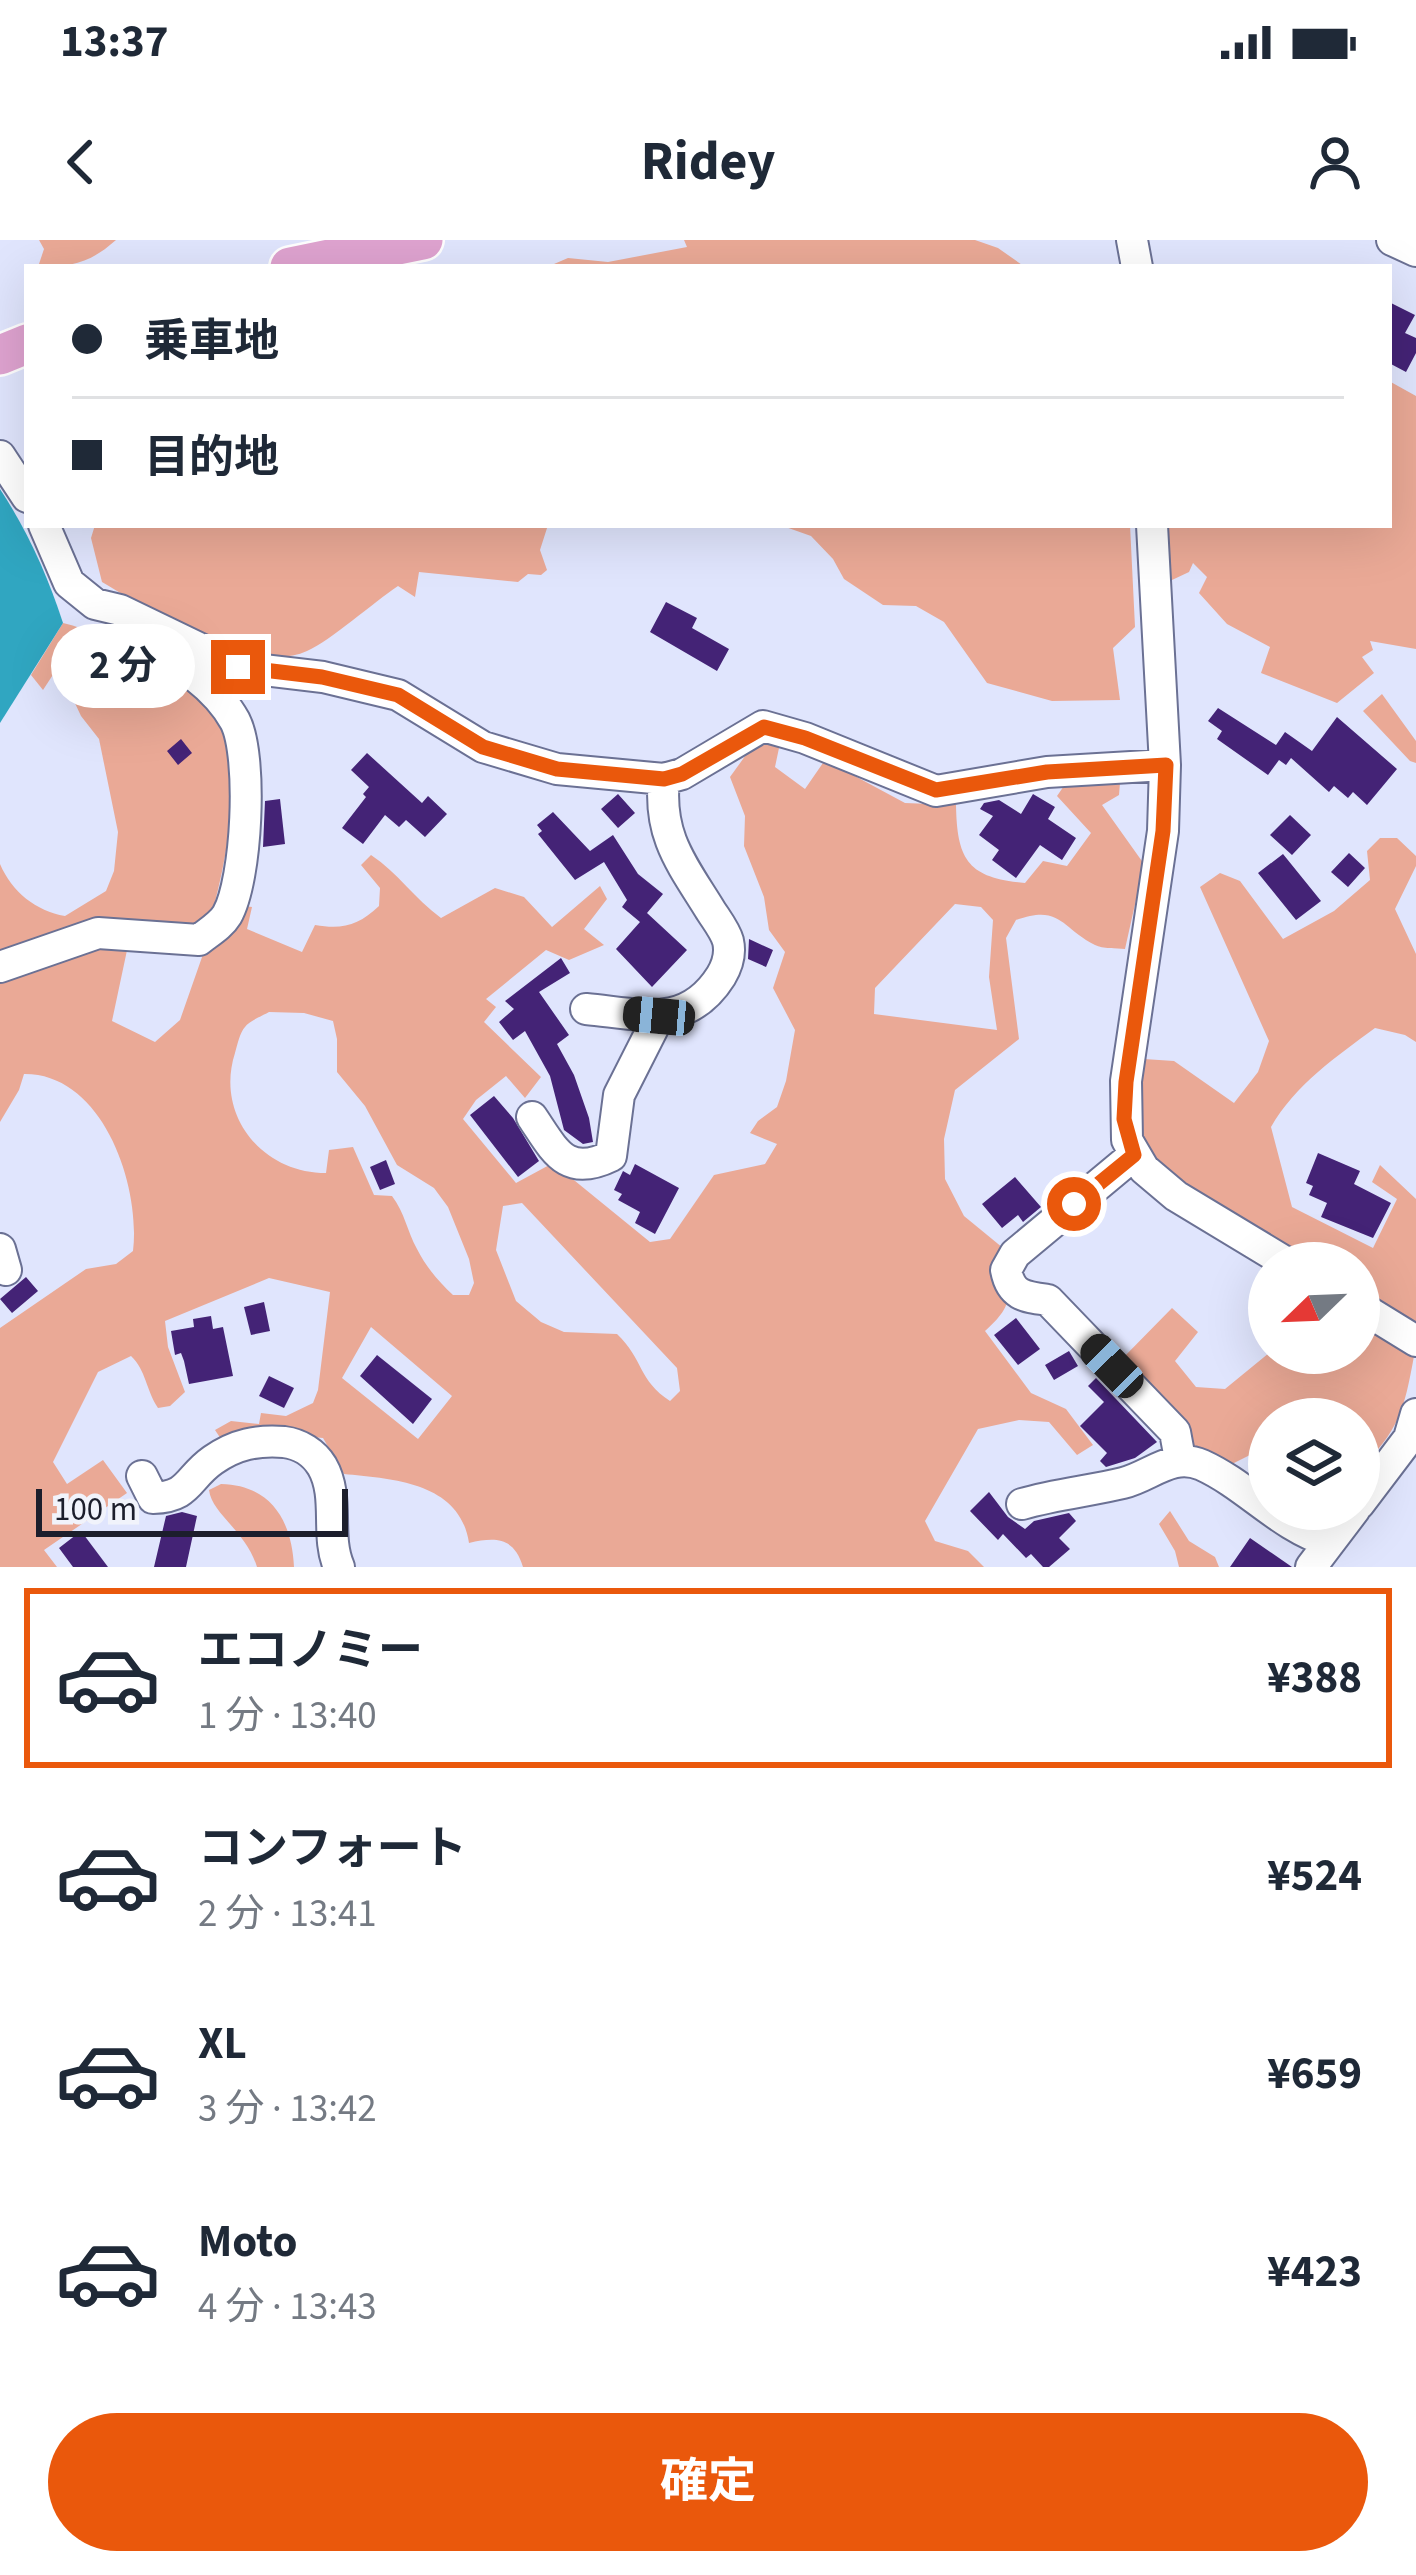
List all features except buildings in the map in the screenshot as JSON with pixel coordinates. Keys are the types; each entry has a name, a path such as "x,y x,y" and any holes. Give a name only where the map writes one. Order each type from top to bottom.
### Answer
{"main road":[{"path":"305,264 423,240"}],"street":[{"path":"1392,240 1416,251"},
{"path":"0,456 24,492"},
{"path":"0,967 98,933 200,940 225,920 236,897 248,824 236,722 196,677 113,624 69,584 45,528"},
{"path":"1152,528 1166,765 1163,831 1124,1119 1134,1155 1144,1169 1176,1196 1252,1242"},
{"path":"95,604 120,610 238,667 322,677 398,695 483,747 557,769 664,779 682,774 764,727 805,738 936,790 1047,772 1166,765"},
{"path":"586,1010 659,1016 703,1001 728,964 728,940 673,849 660,812 664,779"},
{"path":"532,1117 570,1164 584,1166 611,1156 619,1095 659,1016"},
{"path":"1134,1155 1015,1254 1006,1270 1015,1291 1024,1298 1048,1300 1174,1432 1180,1459"},
{"path":"1380,1319 1416,1341"},
{"path":"1380,1476 1409,1438 1416,1414"},
{"path":"142,1476 153,1498 171,1498 190,1486 209,1462 241,1444 292,1443 313,1454 325,1470 332,1494 330,1538 339,1567"},
{"path":"1022,1504 1070,1490 1124,1483 1180,1459 1203,1466 1299,1532 1320,1554 1338,1530"}],"shaded area":[{"path":"39,240 116,240 98,254 70,264 39,264 44,249"},
{"path":"684,240 975,240 998,248 1021,264 554,264 568,258 608,262 687,247"},
{"path":"1392,383 1416,396 1416,649 1370,641 1373,650 1362,657 1374,673 1337,703 1261,673 1270,647 1227,624 1199,593 1207,577 1193,563 1189,572 1172,580 1165,571 1163,528 1392,528"},
{"path":"94,528 547,528 540,550 547,570 518,582 419,572 415,597 398,586 328,639 284,657 258,655 202,637 102,582 91,538"},
{"path":"788,528 1130,528 1135,627 1113,648 1120,700 1052,701 987,683 944,622 916,606 883,605 844,579 811,536"},
{"path":"63,623 171,675 193,692 222,728 232,766 228,839 215,902 252,907 247,929 302,952 315,925 350,924 379,906 380,888 361,865 371,855 441,918 495,888 524,897 552,927 600,886 607,899 584,929 604,945 569,960 546,950 486,999 496,1007 484,1022 541,1077 525,1098 506,1076 476,1100 463,1119 516,1183 553,1163 650,1242 670,1239 714,1175 765,1164 777,1144 750,1133 777,1107 795,1030 773,988 785,952 769,930 764,897 744,846 745,816 730,777 756,741 772,740 779,748 775,767 805,789 825,760 905,803 956,805 959,840 970,863 990,876 1025,883 1043,861 1067,866 1091,833 1057,796 1066,783 1120,783 1119,795 1102,805 1144,864 1125,949 1095,945 1052,916 1016,920 1006,938 1019,1039 955,1090 944,1139 945,1179 964,1216 1003,1248 1009,1294 1003,1311 985,1331 1031,1393 1066,1409 1093,1445 1077,1455 1049,1422 1019,1420 978,1429 925,1521 935,1541 968,1551 984,1567 523,1567 515,1550 503,1542 469,1543 463,1523 439,1496 404,1482 344,1474 323,1438 290,1435 223,1442 215,1430 231,1421 259,1424 261,1413 286,1416 313,1403 318,1390 330,1292 269,1278 165,1321 168,1347 185,1392 170,1406 158,1408 131,1356 98,1372 53,1462 67,1484 103,1460 127,1493 44,1550 57,1567 0,1567 0,1328 86,1269 116,1264 133,1251 134,1225 123,1166 111,1138 75,1092 52,1079 24,1074 0,1122 0,864 26,899 65,916 106,891 114,871 118,832 99,739 81,716 58,667 43,690 31,675","holes":["955,904 981,907 993,920 989,977 997,1030 874,1014 875,988","133,922 208,940 180,1020 155,1042 112,1021","269,1012 304,1013 333,1021 337,1072 365,1106 397,1165 434,1188 448,1207 469,1259 474,1283 469,1295 453,1295 433,1274 392,1196 374,1195 353,1147 329,1150 326,1173 282,1163 249,1136 238,1118 231,1076 243,1029","522,1203 677,1368 680,1391 670,1401 660,1393 617,1334 564,1332 541,1322 516,1301 496,1250 503,1206","371,1327 452,1396 418,1439 342,1378"]},
{"path":"1382,694 1416,741 1416,763 1363,711"},
{"path":"1380,838 1397,838 1416,856 1416,866 1395,909 1416,954 1416,1042 1375,1028 1304,1085 1271,1127 1292,1207 1361,1242 1273,1242 1170,1179 1149,1156 1137,1130 1144,1059 1174,1061 1234,1103 1258,1072 1269,1041 1200,887 1220,873 1240,881 1283,939 1334,911 1370,880 1367,851"},
{"path":"1380,1165 1416,1199 1416,1326 1380,1305 1380,1242 1376,1242 1397,1199 1372,1182"},
{"path":"1172,1308 1198,1332 1175,1361 1196,1387 1225,1389 1248,1370 1248,1374 1380,1374 1380,1334 1414,1356 1403,1406 1380,1446 1380,1398 1248,1398 1248,1456 1226,1467 1191,1446 1119,1362"},
{"path":"221,1484 253,1491 276,1509 289,1535 294,1567 257,1567 211,1499 209,1490"},
{"path":"1170,1511 1189,1541 1215,1557 1219,1567 1179,1567 1159,1524"}],"water":[{"path":"0,489 36,554 63,623 0,723"}],"route":[{"path":"238,667 373,687 398,695 483,747 557,769 664,779 682,774 764,727 784,730 936,790 1047,772 1166,765 1153,914 1126,1082 1124,1119 1134,1155 1074,1204"}]}
